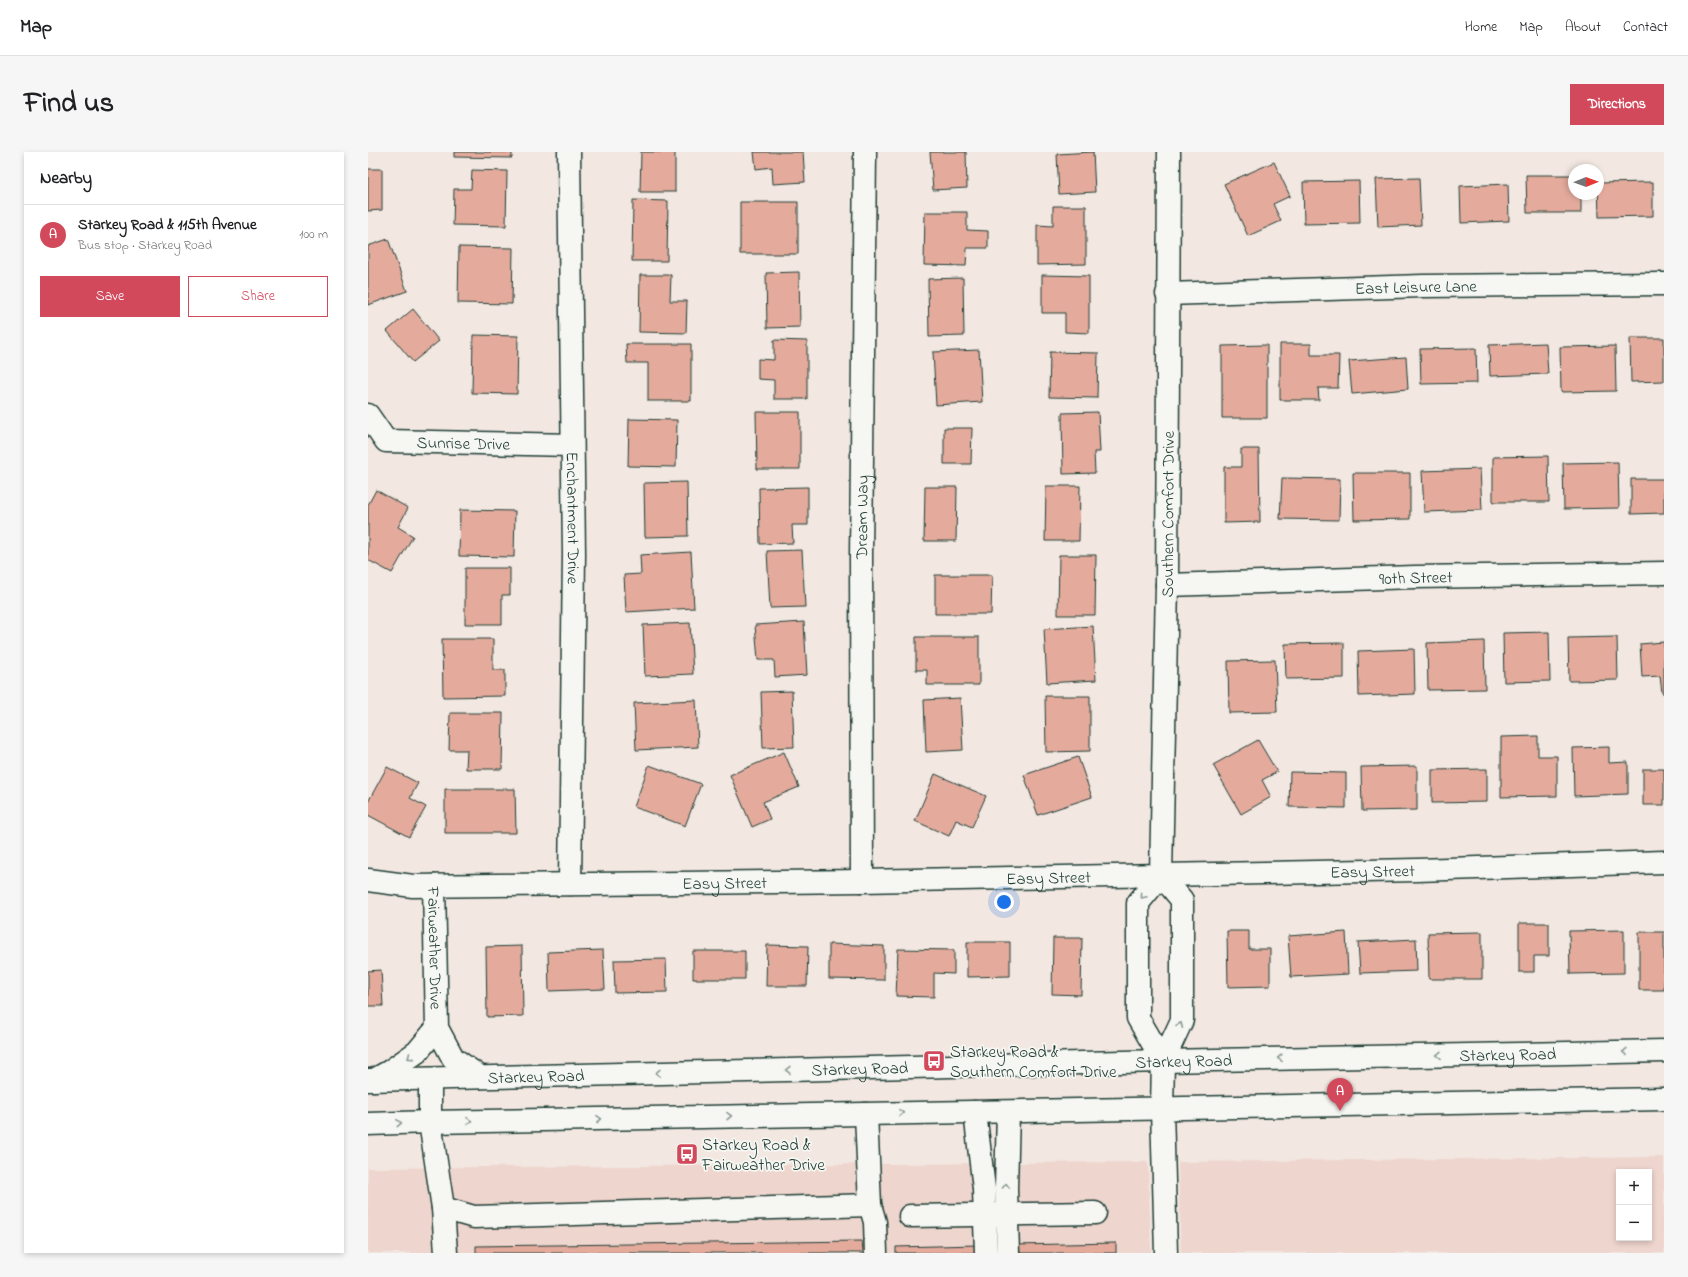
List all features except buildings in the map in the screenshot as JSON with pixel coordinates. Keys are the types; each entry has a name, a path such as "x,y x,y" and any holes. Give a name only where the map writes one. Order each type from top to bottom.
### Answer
{"street":[{"name":"Enchantment Drive","path":"569,152 574,554 570,884"},
{"name":"Dream Way","path":"862,881 861,558 865,152"},
{"name":"Southern Comfort Drive","path":"1161,875 1167,585 1167,294 1169,152"},
{"name":"East Leisure Lane","path":"1167,294 1423,286 1664,284"},
{"name":"Sunrise Drive","path":"368,415 386,441 572,445"},
{"name":"90th Street","path":"1167,585 1415,577 1664,573"},
{"name":"Easy Street","path":"434,886 862,881 1425,870 1664,862"},
{"path":"1163,1060 1138,1018 1138,903 1161,875 1182,900 1182,1020 1163,1060 1162,1109 1166,1253"},
{"name":"Fairweather Drive","path":"368,880 413,886 434,886 436,1028 453,1058 480,1077"},
{"name":"Fairweather Drive","path":"371,1080 390,1071 417,1052 436,1028"},
{"name":"Starkey Road","path":"371,1080 1163,1060 1664,1051"},
{"path":"430,1079 430,1122 443,1208 446,1253"},
{"path":"368,1124 1664,1099"},
{"path":"976,1112 984,1190 986,1253"},
{"path":"1008,1112 1006,1214 1008,1253"},
{"path":"866,1114 870,1205 875,1222 876,1253"},
{"path":"443,1208 474,1217 870,1205"},
{"path":"910,1216 1095,1213"}],"shaded area":[{"path":"1664,1157 1664,1253 1181,1253 1178,1162"},
{"path":"1148,1162 1151,1253 368,1253 368,1168"}],"place":[{"name":"Starkey Road & Southern Comfort Drive","path":"934,1061"},
{"name":"Starkey Road & 115th Avenue","path":"1340,1111"},
{"name":"Starkey Road & Fairweather Drive","path":"687,1154"}]}
